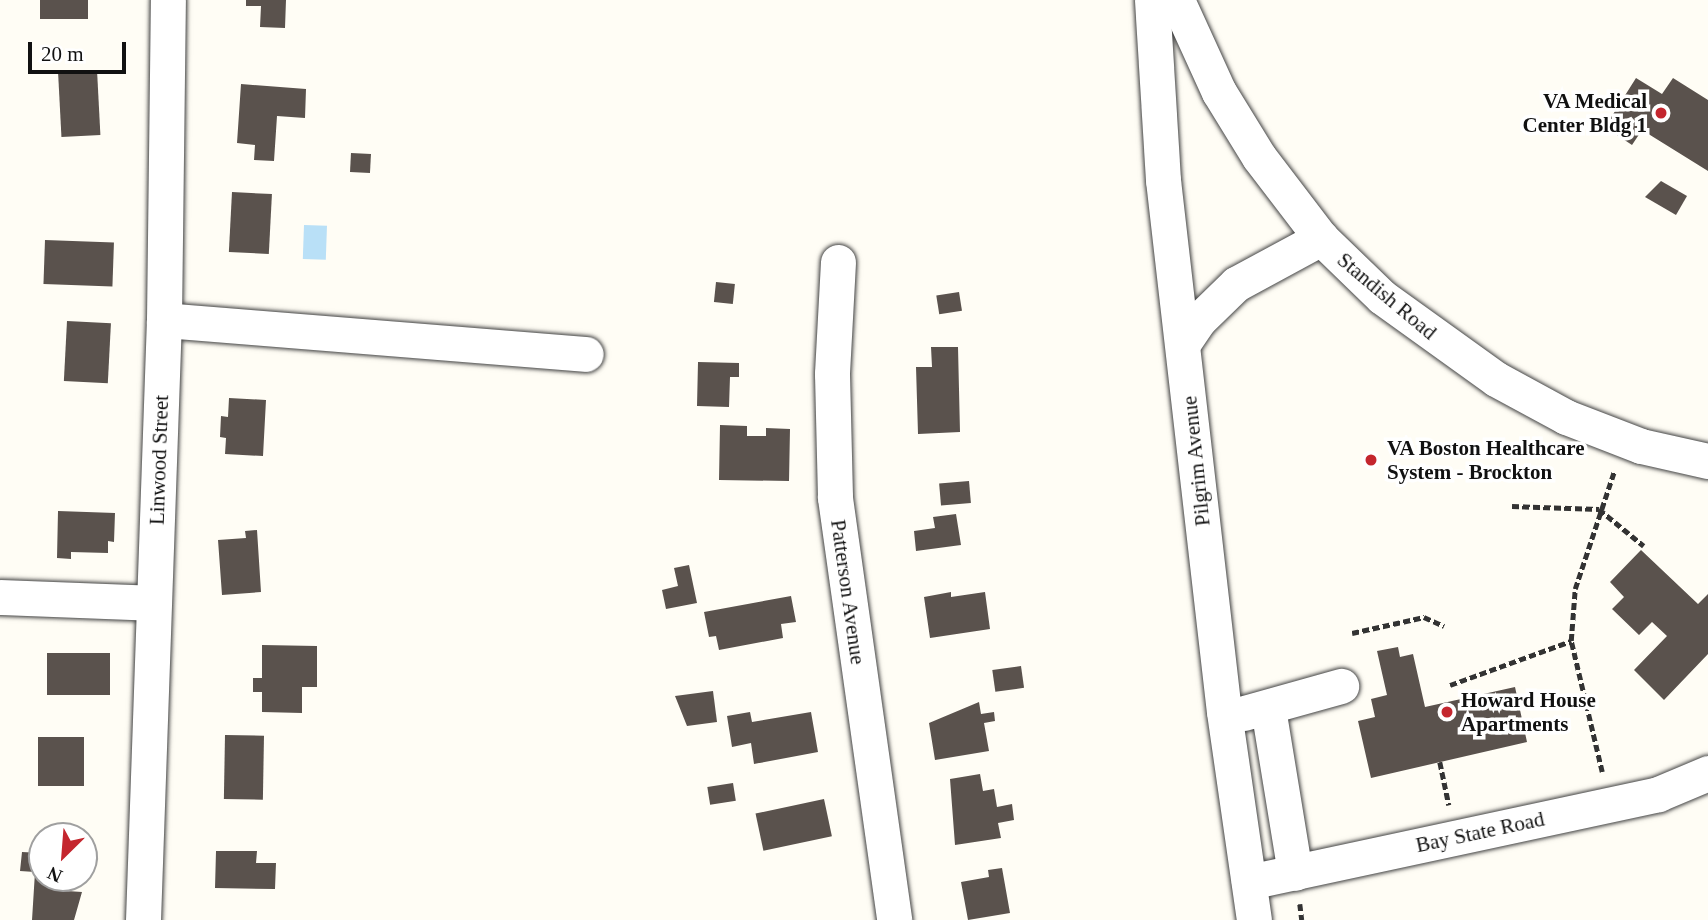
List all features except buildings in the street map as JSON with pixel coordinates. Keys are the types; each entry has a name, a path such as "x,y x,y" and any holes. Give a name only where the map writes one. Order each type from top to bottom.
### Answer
{"street":[{"name":"Linwood Street","path":"143,920 164,320 168,0"},
{"name":"Pilgrim Avenue","path":"1152,0 1162,168 1184,342 1224,712 1254,920"},
{"name":"Standish Road","path":"1177,0 1235,121 1321,238 1404,314 1531,399 1618,438 1708,461"},
{"path":"1184,342 1199,320 1236,284 1321,238"},
{"name":"Patterson Avenue","path":"838,262 831,397 835,498 894,920"},
{"path":"164,320 586,354"},
{"path":"0,597 153,603"},
{"path":"1224,712 1268,708 1341,686"},
{"path":"1268,708 1295,873"},
{"name":"Bay State Road","path":"1249,882 1658,794 1708,773"}],"path":[{"path":"1602,772 1571,641 1574,589 1617,467"},
{"path":"1512,506 1600,509 1644,546"},
{"path":"1352,633 1424,617 1444,625"},
{"path":"1450,685 1571,641"},
{"path":"1440,762 1450,809"}],"water":[{"path":"304,225 327,226 326,260 303,259"}],"place":[{"name":"VA Medical Center Bldg 1","path":"1661,113"},
{"name":"VA Boston Healthcare System - Brockton","path":"1371,460"},
{"name":"Howard House Apartments","path":"1447,712"}]}
